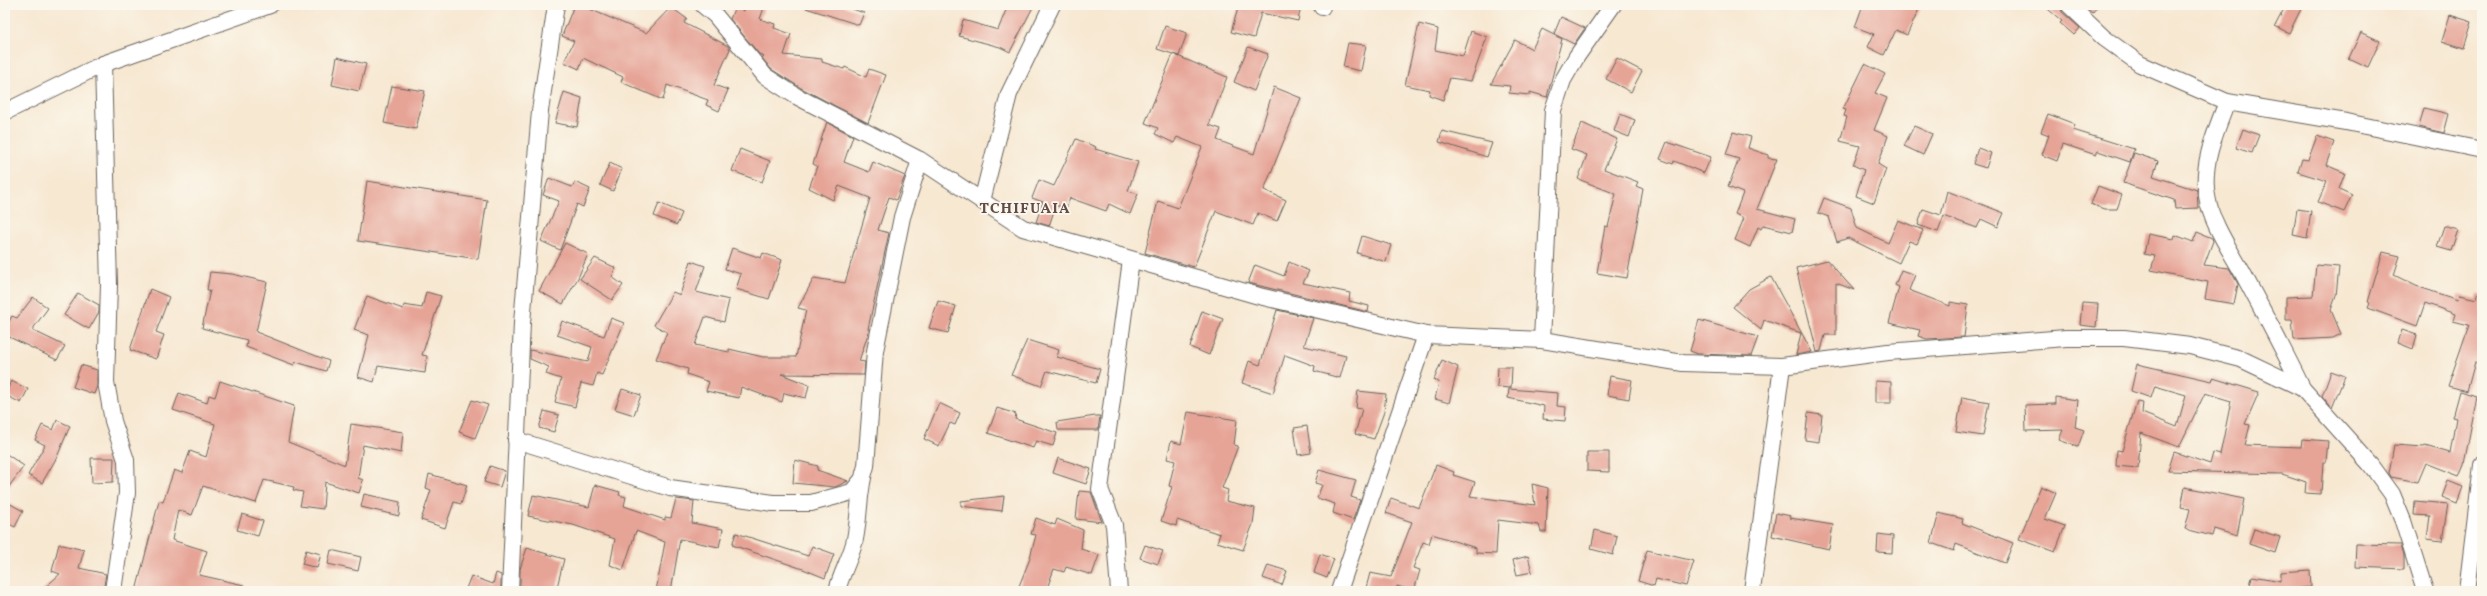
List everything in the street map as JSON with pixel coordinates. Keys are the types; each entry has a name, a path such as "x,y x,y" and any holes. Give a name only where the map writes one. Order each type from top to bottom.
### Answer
{"street":[{"path":"5,112 103,64 270,5"},
{"path":"510,591 522,324 540,111 556,5"},
{"path":"703,5 720,21 765,76 796,96 920,160 982,201 1036,233 1259,296 1426,335 1542,340 1683,362 1782,366 1888,352 2066,338 2124,338 2190,346 2241,359 2302,388"},
{"path":"982,201 1009,94 1052,5"},
{"path":"1542,340 1553,110 1563,80 1577,56 1613,5"},
{"path":"2069,5 2104,38 2140,64 2227,102 2346,122 2482,150"},
{"path":"103,64 109,285 106,382 113,420 126,460 127,493 113,591"},
{"path":"2227,102 2211,145 2206,174 2206,196 2214,220 2302,388 2371,466 2392,494 2403,521 2425,591"},
{"path":"837,591 855,540 861,481 866,466 875,351 902,217 920,160"},
{"path":"1119,591 1114,524 1100,489 1131,260"},
{"path":"1339,591 1426,335"},
{"path":"1752,591 1782,366"},
{"path":"516,440 670,488 773,503 811,503 852,492 861,481"},
{"path":"2467,591 2482,466"}],"building":[{"path":"574,5 580,5 646,33 671,7 687,19 684,23 728,46 730,49 714,85 728,90 719,111 706,105 708,100 667,85 663,100 621,82 623,77 583,58 579,69 564,62 574,41 562,36"},
{"path":"746,5 765,5 760,19 775,24 774,28 791,34 784,55 822,59 822,62 844,69 845,67 866,77 869,69 886,75 868,123 801,88 771,69 762,58 764,56 759,54 730,19 735,7 744,11"},
{"path":"806,5 841,5 864,13 859,25 806,8"},
{"path":"1008,5 1034,5 1010,52 1000,47 959,36 963,20 998,30"},
{"path":"1239,5 1255,8 1255,5 1301,5 1298,21 1261,13 1254,38 1231,32"},
{"path":"1863,5 1921,5 1907,35 1896,30 1884,55 1868,47 1874,34 1855,27"},
{"path":"2043,5 2060,5 2062,12 2080,28 2074,35 2060,23 2062,21"},
{"path":"2083,5 2099,5 2092,13"},
{"path":"2286,5 2303,5 2289,33 2275,26"},
{"path":"2450,15 2472,22 2464,48 2442,41"},
{"path":"1561,17 1585,28 1574,44 1554,34"},
{"path":"1419,24 1438,29 1435,50 1463,56 1471,31 1487,37 1471,81 1450,78 1443,100 1429,95 1430,90 1405,85"},
{"path":"1165,26 1187,33 1179,56 1157,49"},
{"path":"1542,29 1562,39 1547,97 1530,92 1530,95 1509,93 1510,86 1491,84 1515,40 1532,49"},
{"path":"2361,32 2380,41 2368,67 2349,58"},
{"path":"1348,43 1366,45 1361,71 1343,67"},
{"path":"1248,47 1268,54 1254,91 1234,82"},
{"path":"1173,54 1227,77 1209,125 1221,129 1217,140 1254,154 1274,87 1301,98 1264,190 1286,200 1277,221 1258,213 1253,225 1216,211 1194,267 1145,253 1158,201 1178,208 1202,147 1177,137 1174,143 1155,134 1158,128 1145,123"},
{"path":"337,57 366,64 359,91 332,85"},
{"path":"1617,58 1642,71 1631,92 1606,79"},
{"path":"1865,64 1885,74 1875,93 1887,98 1874,130 1888,136 1878,164 1886,169 1874,203 1856,196 1864,170 1853,165 1860,146 1840,141 1847,117 1844,116 1846,110 1843,109"},
{"path":"392,86 425,91 416,129 384,123"},
{"path":"564,92 582,98 577,127 555,123"},
{"path":"2424,108 2449,114 2444,133 2419,127"},
{"path":"1620,114 1635,120 1629,137 1614,131"},
{"path":"2048,114 2072,123 2075,125 2073,130 2134,149 2130,162 2098,151 2096,155 2063,144 2057,161 2042,155 2049,135 2041,132"},
{"path":"827,122 853,136 844,162 869,172 873,162 905,176 896,200 889,197 878,230 889,233 868,329 869,331 859,361 865,362 864,375 781,374 809,385 806,398 784,393 782,402 741,387 739,398 706,391 709,382 687,374 688,369 656,359 667,332 654,325 673,292 680,295 691,261 705,266 696,292 729,300 724,322 705,317 695,345 729,352 729,349 763,357 796,357 806,310 798,308 814,278 845,283 870,198 839,186 833,200 809,188 817,166 813,164"},
{"path":"1582,123 1617,139 1604,169 1638,182 1636,186 1643,189 1627,278 1597,273 1605,226 1608,227 1616,194 1578,179 1587,155 1571,149"},
{"path":"1914,126 1932,134 1923,155 1904,146"},
{"path":"2243,129 2259,135 2252,153 2236,148"},
{"path":"1442,131 1492,143 1487,157 1439,142"},
{"path":"1733,132 1751,137 1748,148 1768,155 1768,158 1777,159 1757,209 1795,219 1792,232 1763,225 1761,229 1758,227 1750,247 1735,240 1744,218 1735,214 1743,193 1728,187 1739,159 1726,155"},
{"path":"2317,136 2334,142 2326,165 2345,173 2339,189 2352,195 2344,212 2318,202 2327,181 2298,172 2302,159 2308,160"},
{"path":"1076,139 1096,147 1095,149 1138,162 1128,191 1138,194 1130,214 1109,204 1106,211 1070,198 1066,209 1056,205 1049,226 1036,222 1043,202 1032,198 1039,180 1054,186"},
{"path":"1667,142 1711,157 1704,173 1674,161 1673,164 1660,159"},
{"path":"1978,148 1991,153 1986,168 1973,164"},
{"path":"740,149 770,161 762,182 732,171"},
{"path":"2134,153 2158,161 2153,176 2197,190 2198,208 2175,209 2174,200 2123,183"},
{"path":"610,163 622,169 613,191 600,185"},
{"path":"549,178 572,187 575,182 590,189 583,207 577,204 560,250 541,241 559,201 543,195"},
{"path":"367,181 487,200 478,259 358,241"},
{"path":"2098,186 2122,195 2117,209 2104,209 2091,204"},
{"path":"1947,191 2004,213 1998,227 1981,219 1977,228 1944,216 1938,232 1918,225 1923,209 1941,215"},
{"path":"1824,198 1851,208 1857,228 1888,243 1898,220 1923,230 1917,244 1909,241 1899,263 1848,238 1837,242 1829,217 1818,213"},
{"path":"659,203 682,213 677,225 654,216"},
{"path":"2297,209 2311,211 2307,238 2293,235"},
{"path":"2444,226 2458,230 2451,251 2437,247"},
{"path":"2197,232 2212,238 2213,241 2204,265 2229,268 2238,284 2234,304 2205,299 2208,282 2151,270 2155,256 2144,254 2148,234 2174,239 2175,235 2193,242"},
{"path":"1362,236 1391,245 1386,262 1357,253"},
{"path":"565,243 588,254 578,278 563,304 539,291"},
{"path":"732,248 761,258 763,253 782,260 769,299 736,289 741,274 725,269"},
{"path":"2383,252 2400,256 2394,275 2416,286 2458,300 2459,295 2477,299 2478,294 2482,294 2482,364 2475,362 2467,391 2448,386 2469,325 2453,321 2455,314 2425,303 2417,326 2368,308 2370,303 2368,302"},
{"path":"595,258 616,268 612,277 623,285 612,300 580,279"},
{"path":"1827,260 1854,290 1836,283 1836,335 1825,335 1821,351 1817,352 1796,268"},
{"path":"1289,262 1309,271 1303,283 1350,293 1349,301 1369,306 1368,312 1248,283 1255,265 1284,276"},
{"path":"2316,265 2339,267 2336,296 2331,310 2341,334 2333,338 2294,340 2292,320 2286,320 2286,297 2313,296"},
{"path":"1901,270 1915,275 1909,290 1950,306 1950,302 1968,305 1964,337 1927,339 1918,336 1920,330 1889,323 1899,287 1895,285"},
{"path":"210,272 232,274 267,282 256,332 329,361 326,371 296,362 294,365 246,347 247,340 202,328 210,290 207,290"},
{"path":"1771,277 1812,352 1796,355 1801,333 1764,320 1761,330 1733,307 1749,289"},
{"path":"150,289 169,297 156,332 164,335 156,359 130,350"},
{"path":"426,292 441,296 422,355 427,356 425,373 378,366 374,382 358,377 369,335 354,330 367,296 403,309 404,305 422,308"},
{"path":"78,293 99,305 99,312 89,329 64,315"},
{"path":"33,297 48,308 32,330 65,346 57,360 5,335 5,329 12,316 17,318"},
{"path":"938,301 956,306 948,333 929,328"},
{"path":"2082,303 2098,304 2096,327 2080,325"},
{"path":"1277,310 1313,318 1304,346 1346,356 1340,378 1314,371 1315,366 1285,355 1273,393 1242,383 1249,361 1260,365"},
{"path":"1202,311 1223,319 1209,355 1190,347"},
{"path":"611,318 624,323 602,375 597,373 593,386 581,383 575,407 555,402 561,379 546,374 549,367 530,359 530,350 588,362 592,347 557,335 562,321 604,336"},
{"path":"1699,320 1758,337 1751,356 1698,354 1690,351"},
{"path":"2402,330 2417,335 2413,349 2398,343"},
{"path":"1027,340 1059,350 1057,357 1100,369 1096,383 1047,371 1041,386 1011,375"},
{"path":"1442,360 1458,367 1449,403 1435,399 1439,382 1434,380"},
{"path":"2137,364 2212,381 2213,378 2259,392 2245,424 2250,425 2245,445 2301,447 2302,439 2328,441 2326,462 2323,462 2321,494 2305,493 2306,482 2282,474 2168,471 2174,452 2210,464 2213,453 2220,455 2231,401 2205,393 2179,447 2141,433 2138,468 2116,466 2117,450 2122,451 2137,401 2143,402 2142,413 2177,427 2186,395 2155,386 2151,398 2131,391"},
{"path":"81,365 97,370 97,386 94,394 73,387"},
{"path":"1498,367 1512,367 1511,388 1497,387"},
{"path":"2331,371 2345,376 2332,408 2322,396"},
{"path":"1610,376 1632,380 1629,399 1607,395"},
{"path":"11,381 28,389 21,403 5,395"},
{"path":"220,381 294,406 288,442 345,465 351,424 403,432 401,453 363,445 358,478 363,480 359,493 325,482 323,509 300,506 303,492 293,490 294,487 264,480 256,503 203,486 192,515 178,510 172,540 207,551 199,575 244,585 243,591 136,591 159,501 163,502 174,470 182,473 190,451 206,457 215,424 173,410 179,393 207,403 209,395 215,397"},
{"path":"1875,381 1891,382 1891,403 1875,403"},
{"path":"622,389 641,395 634,415 615,409"},
{"path":"1509,389 1558,393 1557,406 1566,407 1565,421 1543,419 1544,406 1508,398"},
{"path":"1358,391 1386,394 1384,412 1374,439 1355,434 1362,409 1356,408"},
{"path":"2459,391 2477,396 2464,464 2459,476 2426,463 2418,482 2391,477 2389,473 2394,445 2425,446 2450,453 2456,418 2452,417"},
{"path":"1962,397 1989,402 1983,436 1956,432"},
{"path":"2055,397 2078,400 2075,427 2084,430 2078,447 2059,440 2063,430 2026,431 2025,405 2055,404"},
{"path":"472,400 488,405 475,438 459,432"},
{"path":"939,403 960,413 955,425 950,423 939,446 924,439"},
{"path":"997,408 1016,414 1015,419 1057,433 1053,446 1036,441 1033,448 988,433"},
{"path":"544,411 559,415 554,432 539,428"},
{"path":"1188,412 1237,420 1234,445 1238,446 1222,488 1228,490 1226,501 1255,508 1253,524 1243,550 1217,542 1220,534 1177,520 1176,526 1161,521 1172,487 1169,486 1175,461 1167,459 1171,441 1181,444"},
{"path":"1808,413 1822,415 1819,442 1805,440"},
{"path":"1100,416 1098,430 1058,430 1057,422"},
{"path":"57,420 70,426 57,457 42,483 28,475 45,445 35,440 42,425 53,430"},
{"path":"1307,426 1311,453 1298,455 1294,428"},
{"path":"1587,452 1609,452 1609,472 1587,471"},
{"path":"5,453 24,466 5,492"},
{"path":"91,458 114,458 113,482 92,483"},
{"path":"1058,458 1091,469 1086,484 1053,473"},
{"path":"795,460 818,466 817,470 848,481 835,487 793,483"},
{"path":"1436,465 1454,472 1453,475 1475,482 1470,496 1535,505 1532,484 1548,488 1546,532 1541,532 1539,525 1498,520 1496,554 1476,553 1476,548 1432,534 1429,544 1423,542 1413,568 1420,570 1414,591 1397,586 1396,591 1366,588 1370,573 1391,577 1412,522 1386,513 1391,498 1419,508"},
{"path":"490,466 505,471 500,487 484,482"},
{"path":"1319,470 1356,480 1351,497 1360,500 1353,520 1333,513 1335,504 1317,498 1322,485 1315,483"},
{"path":"429,474 467,485 461,504 454,502 445,528 421,520 431,490 426,488"},
{"path":"2448,481 2463,487 2457,503 2442,497"},
{"path":"595,485 620,492 619,495 626,497 624,506 665,520 665,517 671,518 676,499 694,501 692,523 723,529 719,547 680,539 671,591 656,591 665,542 636,531 623,570 610,565 615,539 573,525 528,516 533,495 589,507"},
{"path":"2041,486 2056,493 2045,519 2065,526 2055,552 2019,539"},
{"path":"2185,487 2244,499 2237,536 2214,529 2212,536 2185,529 2190,509 2181,507"},
{"path":"1079,491 1091,492 1102,522 1076,519"},
{"path":"364,494 400,502 399,516 361,507"},
{"path":"1004,496 1002,511 961,506 961,501"},
{"path":"5,501 23,511 15,527 5,522"},
{"path":"2415,501 2448,504 2442,541 2427,539 2430,516 2414,515"},
{"path":"1776,513 1791,516 1790,518 1833,525 1829,549 1772,536"},
{"path":"1939,513 1963,519 1962,523 2013,543 2005,563 1956,544 1954,551 1931,543"},
{"path":"242,514 263,521 258,536 237,530"},
{"path":"1036,518 1055,525 1057,519 1083,530 1081,549 1099,555 1092,575 1066,567 1064,572 1054,569 1046,591 1017,591 1029,561 1036,535 1031,534"},
{"path":"2254,529 2280,537 2275,553 2249,544"},
{"path":"1595,530 1617,536 1613,555 1591,549"},
{"path":"736,533 808,556 812,546 834,554 825,578 732,545"},
{"path":"1878,534 1893,536 1892,553 1877,552"},
{"path":"59,544 84,550 79,568 106,574 103,591 41,591 60,574 52,571"},
{"path":"2356,544 2401,545 2404,556 2404,569 2355,567"},
{"path":"1145,545 1163,551 1158,564 1140,558"},
{"path":"527,548 564,559 556,591 520,591 520,569"},
{"path":"306,550 321,554 317,568 302,564"},
{"path":"331,550 361,557 358,571 328,564"},
{"path":"1647,550 1694,561 1686,586 1656,579 1654,586 1638,581"},
{"path":"1320,554 1334,559 1327,578 1314,573"},
{"path":"1528,556 1532,572 1517,575 1513,560"},
{"path":"1268,565 1287,571 1282,585 1263,578"},
{"path":"2310,570 2311,587 2295,589 2294,591 2249,591 2252,576 2281,581 2281,572"},
{"path":"496,573 501,575 501,591 465,591 471,576 493,584"}],"district":[{"name":"TCHIFUAIA","path":"1025,208"}]}
